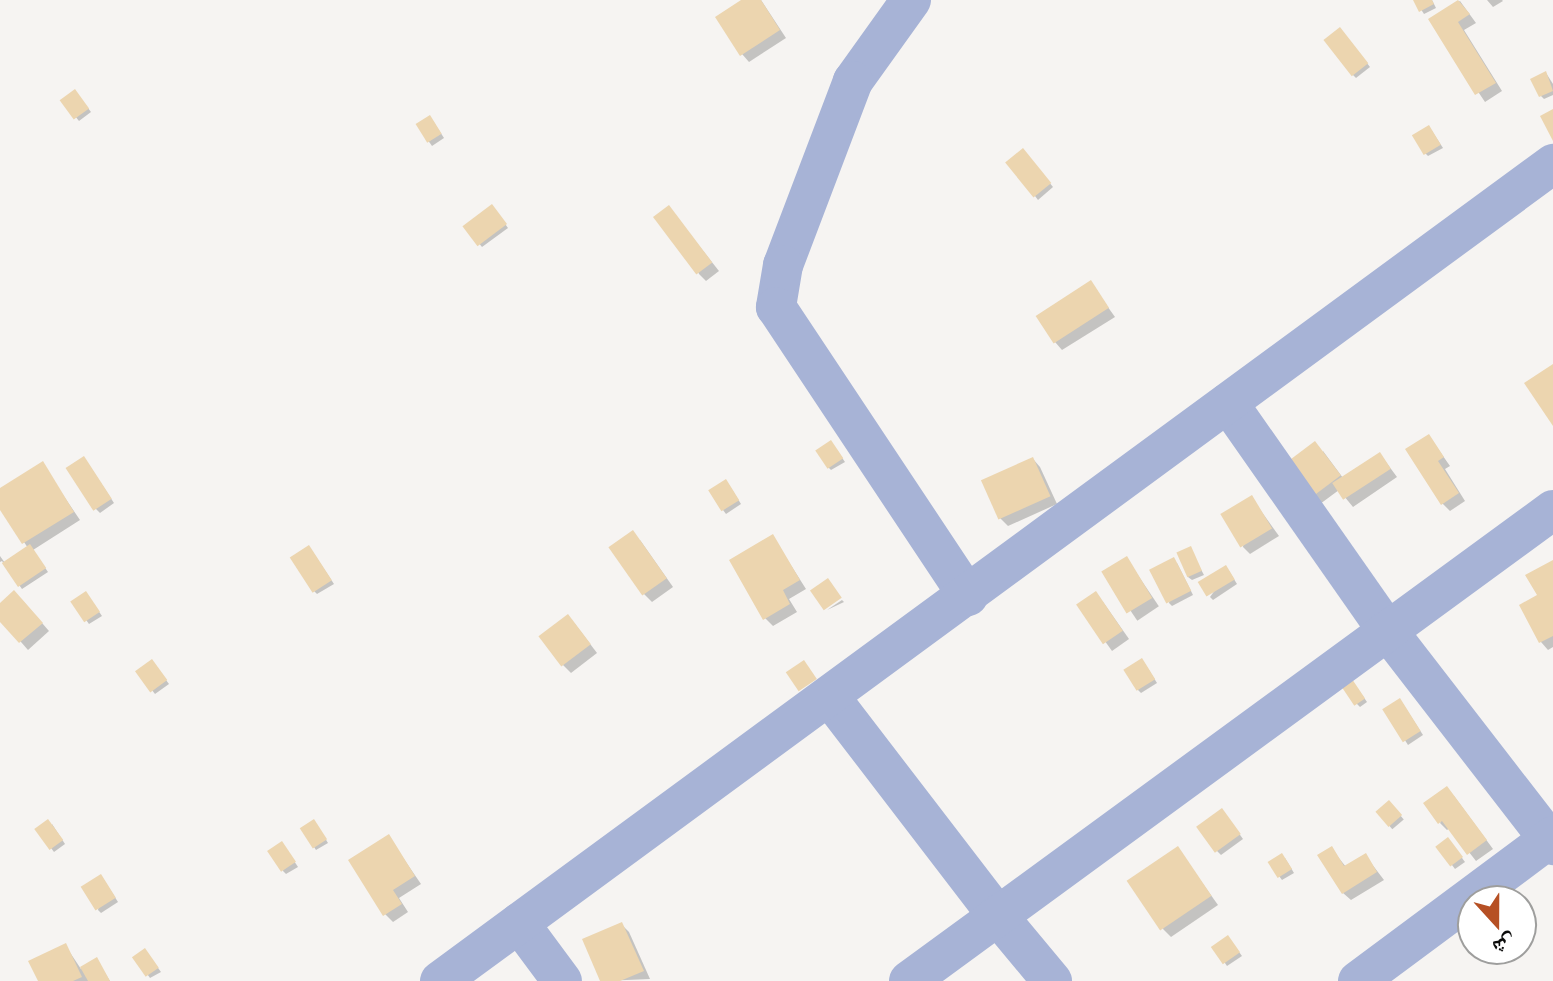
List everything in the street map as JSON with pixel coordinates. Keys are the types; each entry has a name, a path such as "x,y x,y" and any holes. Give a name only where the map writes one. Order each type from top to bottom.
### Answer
{"street":[{"path":"911,0 853,81 783,265 776,307 968,596"},
{"path":"440,981 1553,164"},
{"path":"1228,403 1387,630 1552,840 1358,981"},
{"path":"909,981 1553,510"},
{"path":"829,696 997,915 1052,981"},
{"path":"519,923 562,981"}],"building":[{"path":"741,0 761,0 780,30 740,56 715,17"},
{"path":"1413,0 1432,0 1434,4 1419,12"},
{"path":"1458,0 1470,14 1458,22 1496,83 1475,95 1428,19"},
{"path":"1340,27 1368,63 1352,76 1323,40"},
{"path":"1546,71 1553,91 1539,97 1530,79"},
{"path":"75,89 89,108 74,120 60,100"},
{"path":"1553,109 1553,141 1540,116"},
{"path":"430,115 442,134 427,143 416,124"},
{"path":"1429,125 1441,145 1424,155 1412,135"},
{"path":"1023,148 1051,183 1033,197 1005,162"},
{"path":"492,204 507,224 477,246 462,226"},
{"path":"669,205 712,263 696,275 653,217"},
{"path":"1091,280 1109,308 1054,344 1036,316"},
{"path":"1553,364 1553,426 1524,383"},
{"path":"1429,434 1444,457 1438,461 1459,493 1441,505 1405,449"},
{"path":"831,440 843,458 828,469 815,451"},
{"path":"1315,441 1341,475 1311,498 1285,463"},
{"path":"1380,452 1391,469 1343,500 1332,483"},
{"path":"84,456 112,499 93,511 66,468"},
{"path":"1033,457 1050,496 998,519 981,480"},
{"path":"43,461 74,512 22,544 0,510 0,488"},
{"path":"726,479 739,500 721,511 708,490"},
{"path":"1252,495 1272,528 1240,547 1220,514"},
{"path":"633,530 667,578 642,596 608,547"},
{"path":"773,534 800,580 783,590 790,604 763,620 729,560"},
{"path":"30,544 46,568 18,587 2,563"},
{"path":"309,545 332,580 313,593 290,558"},
{"path":"1191,546 1202,571 1187,577 1176,553"},
{"path":"1127,556 1152,598 1127,613 1101,571"},
{"path":"1174,557 1191,591 1166,604 1149,570"},
{"path":"1553,560 1553,636 1539,643 1519,605 1537,595 1525,575"},
{"path":"1226,565 1235,580 1206,597 1198,582"},
{"path":"828,578 842,598 824,610 810,591"},
{"path":"14,590 43,623 19,643 0,622 0,603"},
{"path":"86,591 100,612 84,622 70,602"},
{"path":"1096,591 1123,631 1103,644 1076,604"},
{"path":"568,614 591,644 561,667 538,636"},
{"path":"1142,658 1155,679 1137,691 1123,670"},
{"path":"152,659 167,680 150,692 135,671"},
{"path":"804,660 817,679 799,691 786,672"},
{"path":"1350,676 1365,698 1354,706 1339,683"},
{"path":"1400,698 1421,731 1403,742 1382,709"},
{"path":"1447,786 1487,840 1467,855 1442,821 1438,824 1423,803"},
{"path":"1389,800 1402,815 1389,827 1375,812"},
{"path":"1222,808 1241,834 1215,853 1196,827"},
{"path":"48,819 63,840 50,850 34,829"},
{"path":"314,819 327,839 313,848 300,828"},
{"path":"389,834 415,876 393,890 402,904 383,916 348,860"},
{"path":"1448,837 1463,857 1450,867 1435,847"},
{"path":"282,841 296,862 281,872 267,851"},
{"path":"1178,846 1212,896 1160,930 1127,881"},
{"path":"1332,846 1344,866 1366,853 1377,872 1342,894 1317,855"},
{"path":"1282,853 1292,869 1278,878 1268,862"},
{"path":"101,874 116,898 95,910 81,887"},
{"path":"622,922 644,971 620,981 600,981 582,939"},
{"path":"1228,935 1240,952 1223,964 1211,947"},
{"path":"66,943 82,977 73,981 38,981 28,961"},
{"path":"145,948 159,968 146,977 132,957"},
{"path":"97,957 110,981 88,981 80,967"}]}
